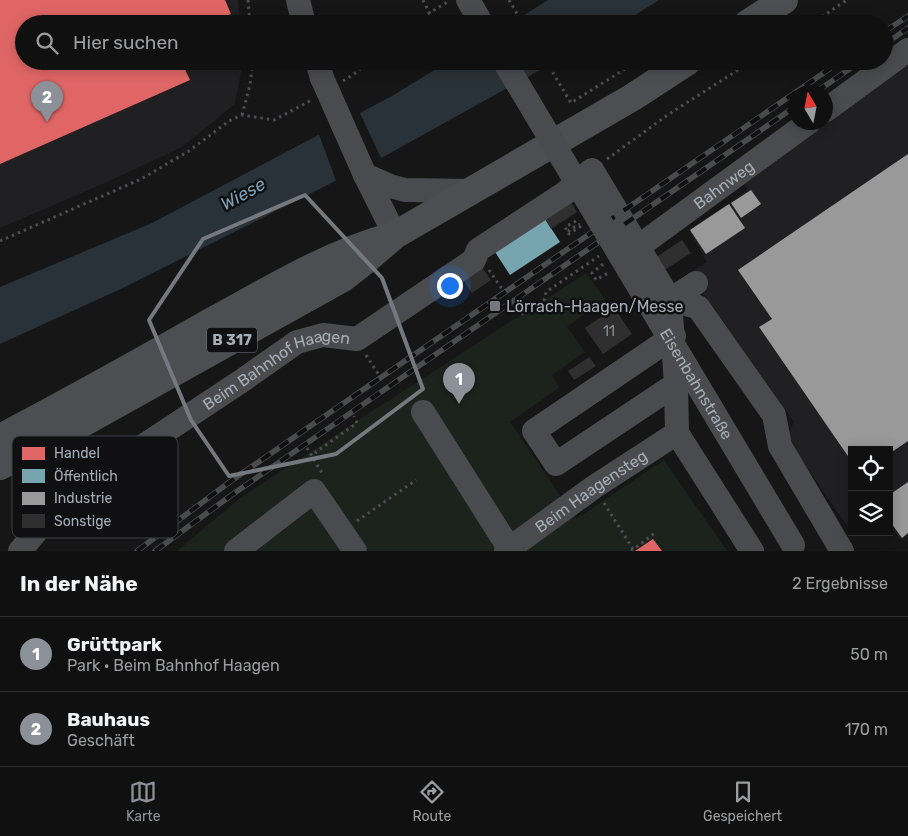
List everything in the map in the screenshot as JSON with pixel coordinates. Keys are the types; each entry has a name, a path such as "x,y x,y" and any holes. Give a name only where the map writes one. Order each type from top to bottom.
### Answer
{"main road":[{"path":"761,15 784,0"},
{"name":"B 317","path":"58,436 343,278 394,235 632,97 674,70"},
{"name":"B 317","path":"0,438 309,268 357,246 394,235"},
{"name":"B 317","path":"0,466 12,460"}],"street":[{"path":"298,0 302,15"},
{"path":"468,0 477,15"},
{"path":"893,61 908,50"},
{"name":"Eisenbahnstraße","path":"509,70 795,548"},
{"path":"833,105 881,70"},
{"path":"323,80 365,175 383,192 394,235"},
{"name":"Bahnweg","path":"638,247 798,130"},
{"path":"592,170 670,300 674,336 677,433 752,551"},
{"name":"Beim Bahnhof Haagen","path":"158,436 297,342 323,335 357,340 474,260 478,250 565,193 592,170"},
{"path":"383,192 471,191"},
{"path":"670,300 696,283"},
{"path":"670,300 698,307 774,415 780,446 842,551"},
{"path":"674,336 534,431 556,464 676,384"},
{"path":"424,412 508,550"},
{"name":"Beim Haagensteg","path":"508,550 594,487 677,433"},
{"path":"236,551 314,491 355,551"},
{"name":"Beim Bahnhof Haagen","path":"20,551 31,538"}],"path":[{"path":"248,0 249,15"},
{"path":"423,0 430,14 450,0"},
{"path":"509,0 518,15"},
{"path":"824,15 847,0"},
{"path":"242,115 252,70"},
{"path":"0,241 141,179 189,151 229,121 242,115 274,120 323,80 359,70"},
{"path":"551,70 571,103 623,70"},
{"path":"592,170 669,114 738,70"},
{"path":"514,306 520,315 545,299 546,292 600,255"},
{"path":"489,270 502,289"},
{"path":"376,370 379,375"},
{"path":"314,460 316,452 357,423 354,416"},
{"path":"307,448 322,473"},
{"path":"341,531 416,480"},
{"path":"594,487 632,550 655,533"}],"highlighted area":[{"path":"305,195 382,278 423,389 336,454 229,476 191,420 149,320 203,239"}],"shaded area":[{"path":"0,0 238,0 239,15 15,15 15,70 241,70 235,104 182,147 0,228"},
{"path":"908,62 908,535 901,540 893,529 893,446 848,446 848,527 786,437 794,422 689,273 707,262 689,230 748,190 742,180 812,130 833,130 833,115"},
{"path":"586,273 605,299 567,327 585,352 552,375 559,388 510,422 576,519 664,460 727,551 177,551 239,499"}],"water":[{"path":"548,0 659,0 635,15 524,15"},
{"name":"Wiese","path":"434,70 540,70 385,156 125,287 0,344 0,287 152,223 392,96"}],"pier":[{"path":"359,111 382,160 337,183 318,132"}],"building: Handel":[{"path":"0,0 225,0 231,14 228,15 15,15 15,70 185,70 190,80 0,164"},
{"path":"653,539 662,551 635,551"}],"building: Öffentlich":[{"path":"545,219 560,242 510,275 495,252"}],"building: Industrie":[{"path":"908,154 908,441 893,451 893,446 848,446 848,456 759,327 772,319 738,270"},
{"path":"751,190 761,204 741,218 731,203"},
{"path":"729,204 745,228 706,254 690,230"},
{"path":"908,482 908,533 902,538 893,526 893,492"}],"building: Sonstige":[{"path":"571,202 577,212 551,229 545,219"},
{"path":"682,240 691,253 663,271 655,258"},
{"path":"482,267 491,280 472,293 463,280"},
{"path":"614,308 632,334 603,354 585,328"},
{"path":"589,357 596,366 574,380 568,371"}],"railway":[{"path":"893,26 908,16"},
{"path":"893,39 908,28"},
{"path":"178,520 231,481 828,70"},
{"path":"826,85 848,70"},
{"path":"178,534 233,494 788,112"},
{"path":"137,551 154,538"},
{"path":"155,551 173,538"}],"place":[{"name":"Bauhaus","path":"47,122"},
{"name":"Lörrach-Haagen/Messe","path":"495,306"},
{"name":"Grüttpark","path":"459,404"}]}
